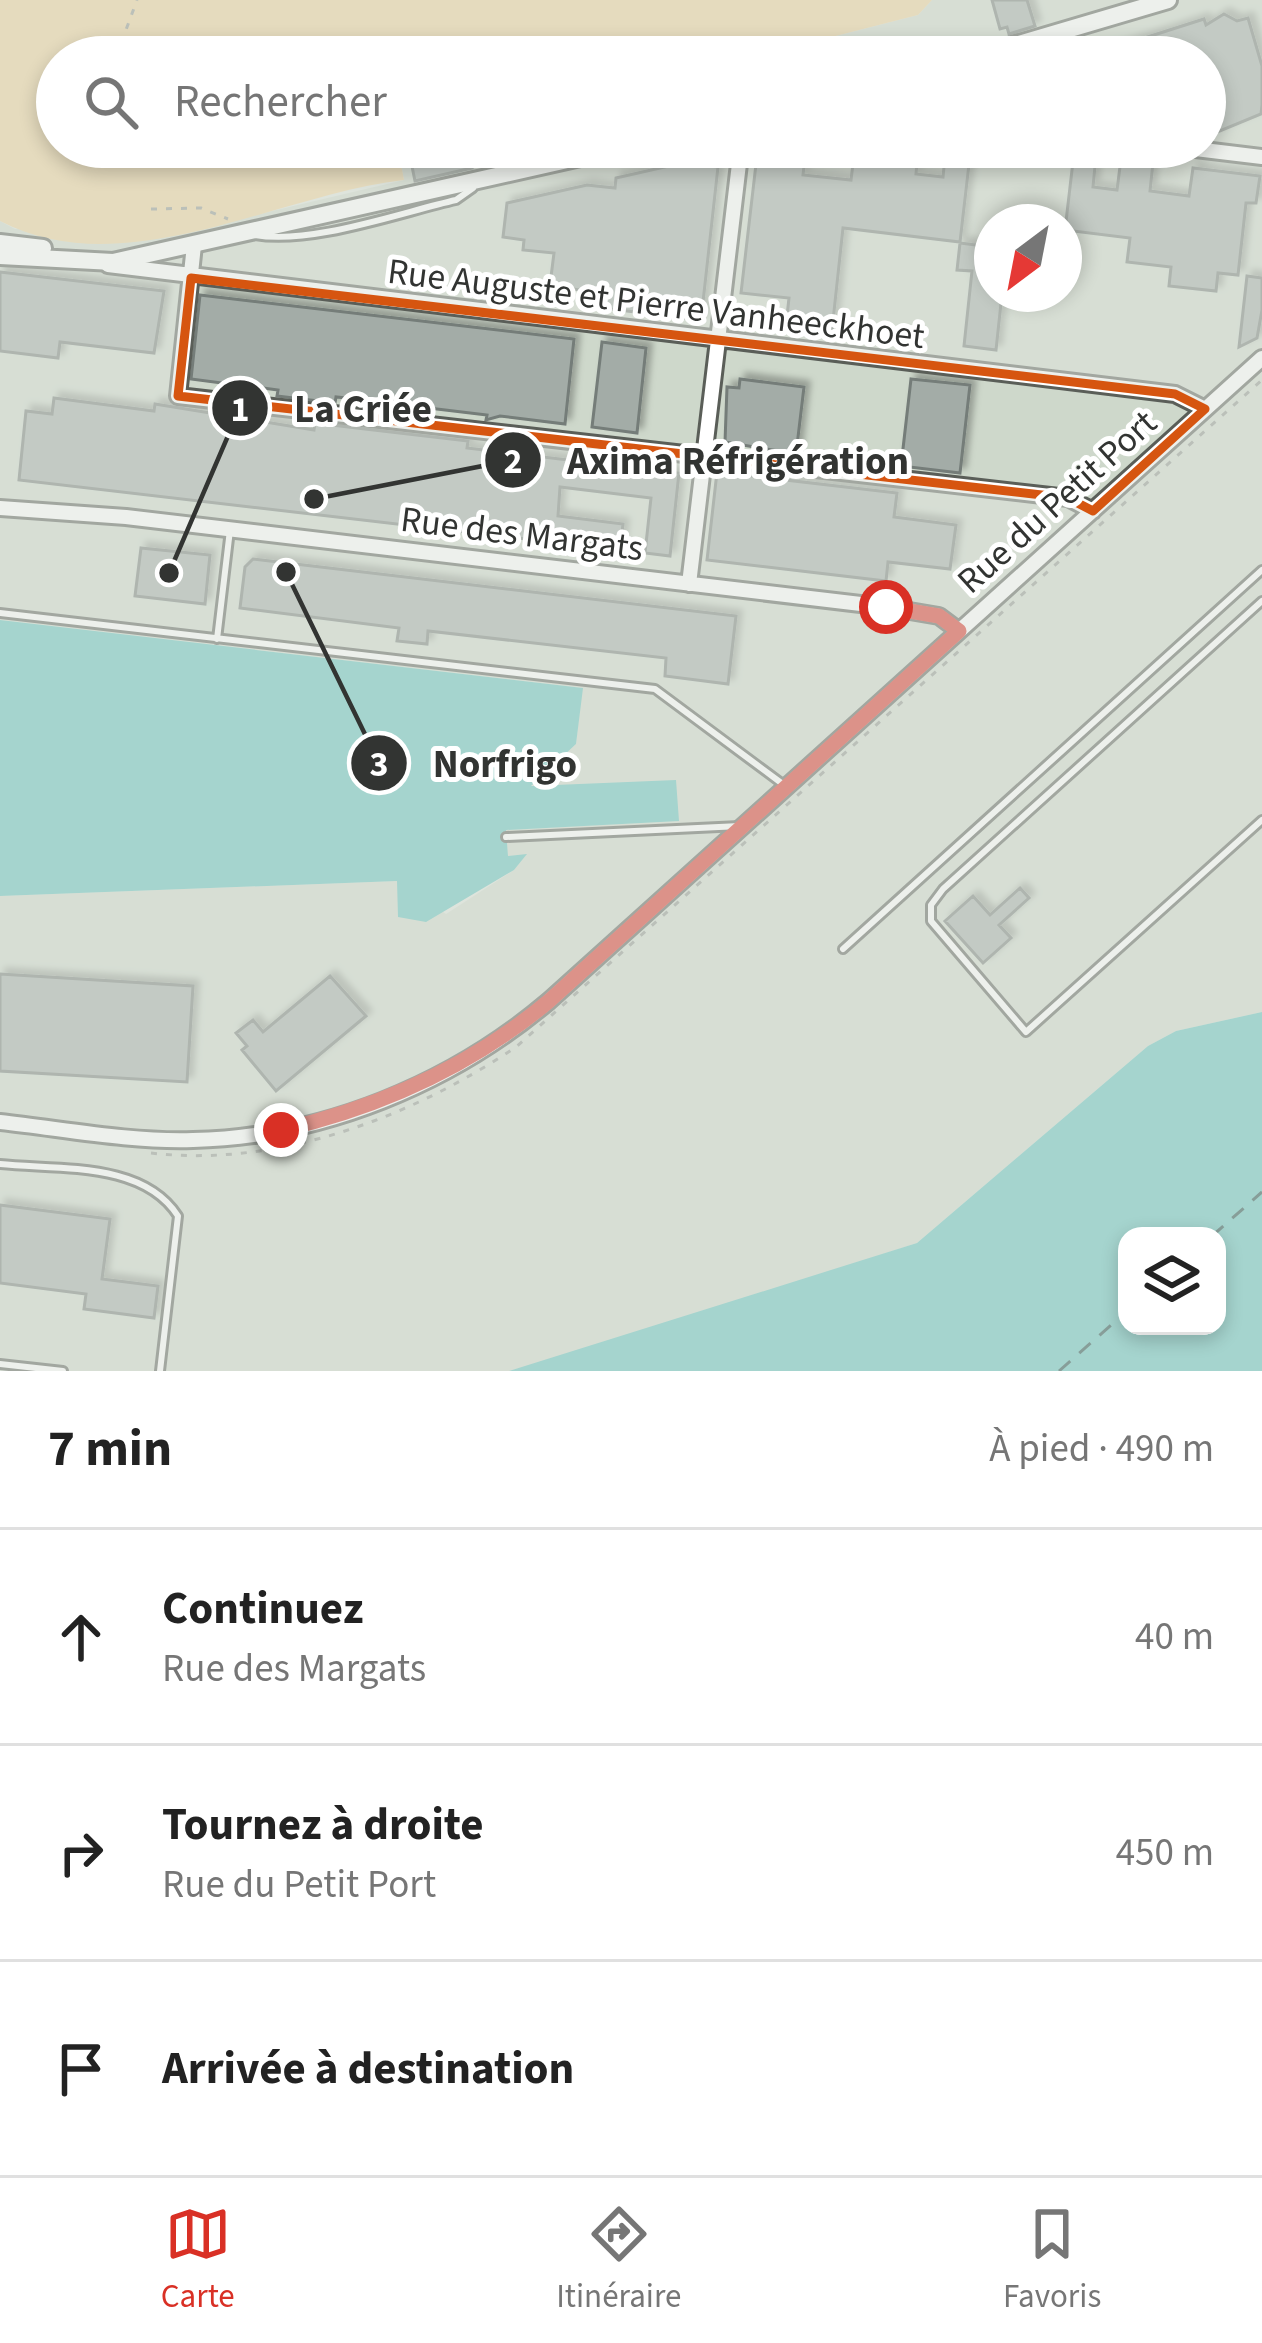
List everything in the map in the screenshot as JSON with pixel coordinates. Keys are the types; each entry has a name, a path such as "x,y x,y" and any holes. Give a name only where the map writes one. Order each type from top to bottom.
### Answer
{"street":[{"path":"1035,36 1110,10 1168,0"},
{"path":"1226,153 1262,157"},
{"path":"0,256 98,264 535,168"},
{"path":"689,584 738,168"},
{"path":"0,243 152,255"},
{"path":"194,245 178,396 1068,498 1093,511"},
{"name":"Rue Auguste et Pierre Vanheeckhoet","path":"98,264 1175,394 1205,409"},
{"name":"Rue du Petit Port","path":"0,1122 188,1141 251,1135 335,1118 412,1088 479,1053 530,1017 1262,358"},
{"name":"Rue des Margats","path":"0,508 230,530 922,612 944,618 959,631"}],"lane":[{"path":"217,639 230,530"},
{"path":"843,949 1262,570"},
{"path":"1262,601 943,890 931,905 931,921 1026,1032 1262,820"},
{"path":"0,613 655,689 787,787"},
{"path":"506,837 744,825"},
{"path":"0,1164 127,1178 164,1195 178,1216 160,1371"},
{"path":"0,1364 63,1371"}],"path":[{"path":"124,36 137,0"},
{"path":"151,209 201,208 222,215 243,234"},
{"path":"147,1153 251,1151 342,1132 419,1102 516,1047 1262,380"}],"highlighted area":[{"path":"191,278 1175,394 1205,409 1093,511 1068,498 178,396"}],"shaded area":[{"path":"0,0 932,0 918,15 836,36 36,36 36,168 402,168 404,180 150,240 98,244 48,238 0,221"},
{"path":"932,0 1262,0 1262,1012 1176,1031 1148,1046 917,1243 620,1340 509,1371 0,1371 0,896 398,881 446,914 514,870 526,855 508,856 505,830 679,820 531,785 576,744 582,688 0,620 0,221 15,229 204,227 404,180 402,168 1226,168 1226,36 836,36 918,15"}],"water":[{"path":"0,620 583,688 576,744 531,786 676,780 679,821 506,830 508,856 527,854 514,870 426,922 398,917 397,881 0,896"},
{"path":"1262,1012 1262,1371 509,1371 917,1243 1148,1046 1176,1031"}],"building":[{"path":"992,0 1027,0 1035,26 1009,34 1007,27 1000,29"},
{"path":"1224,14 1237,21 1248,18 1262,66 1261,114 1226,128 1226,36 1151,36 1204,19 1206,25"},
{"path":"412,168 472,168 415,181"},
{"path":"660,168 718,168 701,320 602,308 603,294 550,285 554,253 523,250 524,240 503,237 507,203 587,185 615,188 616,178"},
{"path":"756,168 804,168 803,175 851,180 852,168 917,168 916,174 943,177 944,168 969,168 960,242 843,228 832,330 786,325 789,298 741,293"},
{"path":"1072,168 1095,168 1093,187 1117,190 1120,168 1152,168 1150,191 1189,196 1193,168 1260,176 1256,203 1246,203 1238,275 1218,273 1216,291 1169,286 1171,267 1127,262 1130,238 1082,232 1082,204 1068,204"},
{"path":"960,243 974,245 974,312 1000,312 996,350 964,346 972,271 957,270"},
{"path":"0,272 164,291 154,353 60,342 58,358 0,351"},
{"path":"1247,276 1262,278 1262,310 1257,338 1239,347"},
{"path":"200,295 574,339 565,424 500,416 486,420 487,415 370,401 369,407 356,405 357,399 336,397 335,403 277,396 278,390 248,386 247,393 221,390 222,383 191,379"},
{"path":"602,342 646,348 637,433 592,427"},
{"path":"740,379 804,387 796,454 725,442 727,387 739,388"},
{"path":"911,379 970,385 960,473 901,466"},
{"path":"54,398 154,411 155,404 314,430 315,423 468,441 467,448 679,473 670,556 645,553 651,498 560,487 558,516 623,524 620,550 19,480 26,411 52,414"},
{"path":"717,472 897,493 894,517 956,525 950,569 888,562 886,581 707,560"},
{"path":"141,548 210,555 205,604 135,596"},
{"path":"253,559 736,616 728,684 665,676 666,658 428,631 427,644 397,641 399,628 240,608 245,567"},
{"path":"1020,888 1029,898 999,925 1011,938 983,963 945,921 973,896 990,915"},
{"path":"0,974 193,986 187,1082 0,1071"},
{"path":"330,976 366,1016 276,1091 242,1050 247,1046 236,1033 253,1020 263,1032"},
{"path":"0,1205 110,1219 102,1279 158,1286 154,1318 84,1309 86,1294 0,1283"}],"ferry route":[{"path":"1222,1227 1262,1192"},
{"path":"1059,1371 1118,1319"}],"place":[{"name":"Axima Réfrigération","path":"314,499"},
{"name":"Norfrigo","path":"286,572"},
{"name":"La Criée","path":"169,573"}],"route":[{"path":"281,1130 335,1118 412,1088 479,1053 549,1001 959,631 939,616 886,607"}]}
